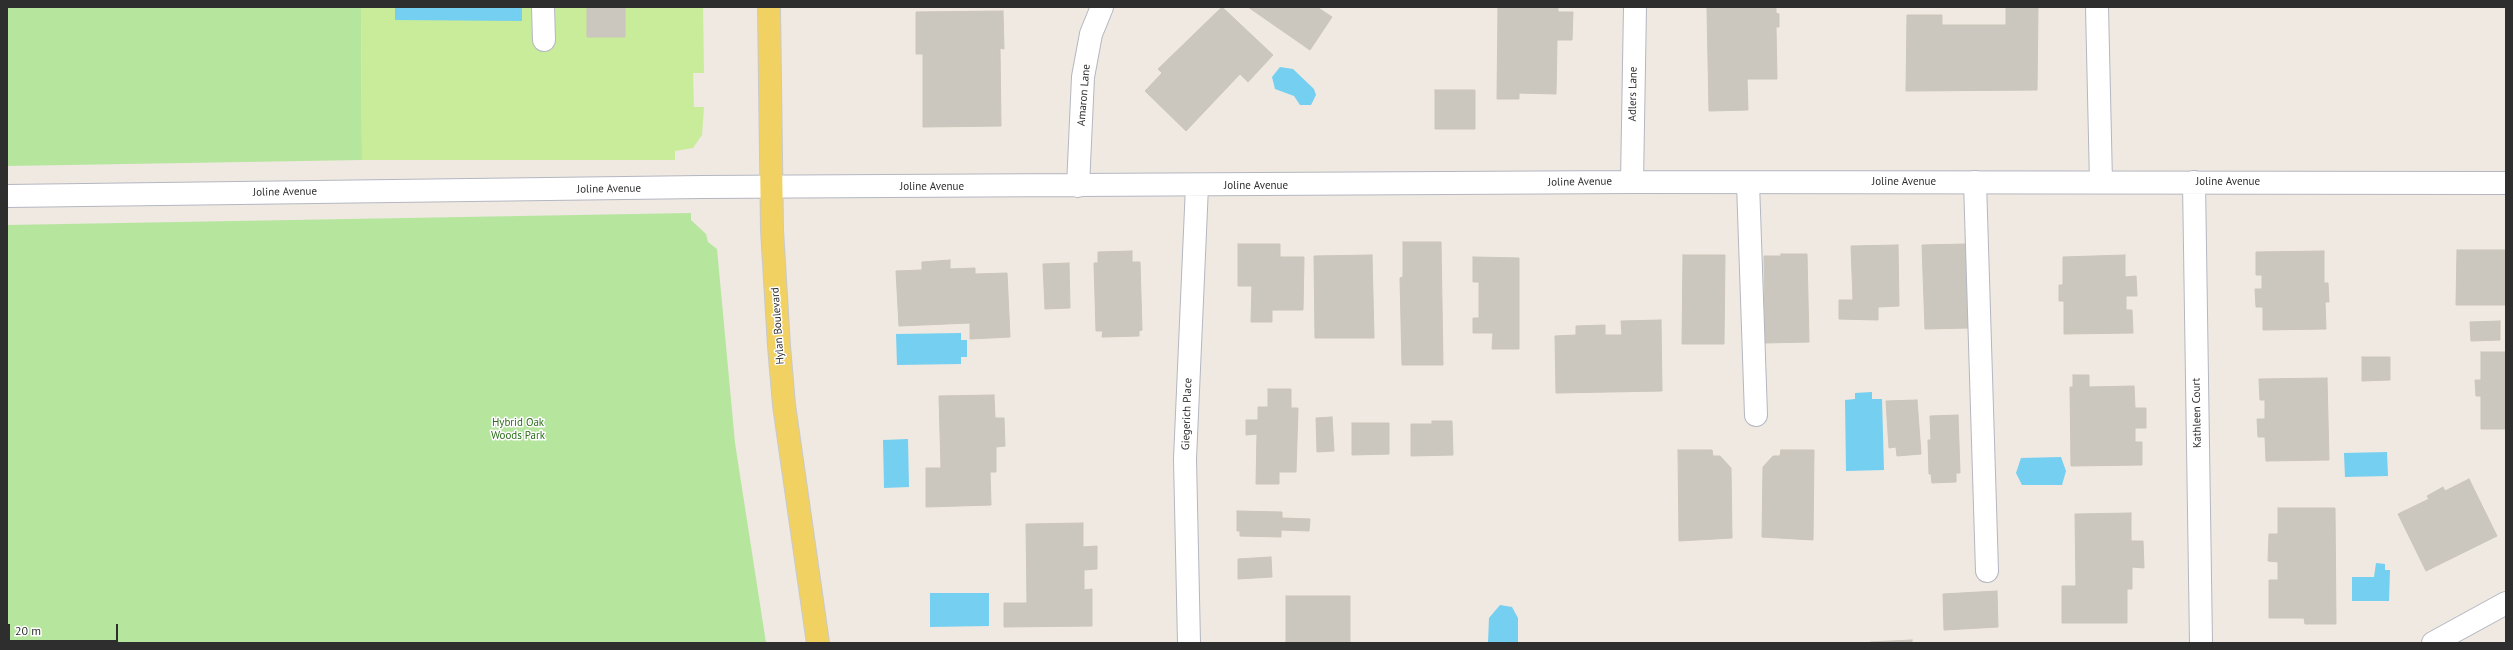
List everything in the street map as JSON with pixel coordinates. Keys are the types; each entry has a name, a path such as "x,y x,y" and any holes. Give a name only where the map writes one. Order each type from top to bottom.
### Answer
{"main road":[{"name":"Hylan Boulevard","path":"769,7 771,188 775,277 784,405 818,643"}],"street":[{"path":"543,7 544,40"},
{"name":"Amaron Lane","path":"1078,186 1084,77 1091,34 1102,7"},
{"name":"Adlers Lane","path":"1632,182 1635,7"},
{"path":"2097,7 2101,182"},
{"name":"Joline Avenue","path":"7,196 771,188 1632,182 2506,183"},
{"path":"1975,182 1987,571"},
{"name":"Kathleen Court","path":"2194,182 2201,643"},
{"path":"1748,183 1756,415"},
{"name":"Giegerich Place","path":"1189,643 1185,459 1197,186"},
{"path":"2432,643 2506,603"}],"green space":[{"path":"7,7 361,7 362,160 7,166"},
{"path":"361,7 703,7 704,73 693,73 694,107 704,107 702,135 693,148 675,151 675,160 362,160"},
{"name":"Hybrid Oak Woods Park","path":"691,213 691,220 706,234 708,242 717,249 735,443 766,643 7,643 7,225"}],"water":[{"path":"395,7 522,7 522,21 395,20"},
{"path":"1280,67 1293,69 1314,89 1316,95 1311,105 1300,105 1294,96 1275,89 1272,77"},
{"path":"961,333 961,340 967,340 967,357 961,357 961,364 897,365 896,334"},
{"path":"1872,392 1872,399 1882,399 1884,470 1846,471 1845,400 1855,399 1855,393"},
{"path":"908,439 909,487 884,488 883,440"},
{"path":"2387,452 2388,476 2345,477 2344,453"},
{"path":"2061,457 2066,471 2062,485 2022,485 2016,473 2021,458"},
{"path":"2376,563 2385,564 2385,570 2390,570 2389,601 2352,601 2352,577 2374,577"},
{"path":"930,593 989,593 989,626 930,627"},
{"path":"1500,605 1512,607 1518,618 1518,643 1488,643 1489,618"}],"building":[{"path":"587,7 625,7 625,37 587,37"},
{"path":"1222,7 1273,55 1248,82 1240,74 1186,131 1145,91 1162,73 1158,69"},
{"path":"1248,7 1317,7 1332,17 1310,50"},
{"path":"1498,7 1558,7 1558,12 1573,12 1572,40 1557,40 1556,94 1519,93 1519,99 1497,99"},
{"path":"1707,7 1776,7 1776,13 1779,14 1779,27 1776,27 1777,79 1747,79 1748,110 1709,111"},
{"path":"2006,7 2038,7 2037,90 1906,91 1907,15 1942,15 1942,25 2006,25"},
{"path":"1003,11 1004,49 1000,48 1001,126 923,127 923,54 916,54 916,12"},
{"path":"1435,90 1475,90 1475,129 1435,129"},
{"path":"1403,242 1441,242 1443,365 1402,365 1400,278 1403,277"},
{"path":"1238,244 1280,244 1280,257 1304,257 1303,310 1272,310 1272,322 1251,322 1252,286 1238,286"},
{"path":"1966,244 1969,328 1925,329 1922,245"},
{"path":"1898,245 1899,306 1878,307 1878,320 1839,319 1839,300 1853,300 1851,246"},
{"path":"2457,250 2506,250 2506,305 2456,305"},
{"path":"1132,251 1132,262 1140,262 1142,330 1139,331 1139,336 1102,337 1103,331 1096,331 1094,263 1098,263 1098,252"},
{"path":"2324,251 2324,283 2328,283 2329,302 2325,302 2326,329 2263,330 2263,307 2256,307 2255,289 2262,289 2262,275 2256,275 2256,252"},
{"path":"1781,254 1807,254 1809,342 1765,343 1764,256 1781,256"},
{"path":"1372,255 1374,338 1315,338 1314,256"},
{"path":"1683,255 1725,255 1724,344 1682,344"},
{"path":"2125,255 2125,277 2136,276 2137,296 2126,296 2126,310 2132,310 2133,333 2064,334 2064,301 2059,301 2059,285 2063,285 2063,257"},
{"path":"1473,257 1519,258 1519,349 1492,349 1493,333 1473,333 1473,318 1479,318 1479,282 1473,282"},
{"path":"950,260 950,269 975,268 975,274 1007,273 1010,337 970,339 970,323 899,326 896,271 922,270 922,262"},
{"path":"1069,263 1070,308 1045,309 1043,264"},
{"path":"1661,320 1662,391 1556,393 1555,336 1576,335 1576,326 1605,325 1605,335 1622,335 1621,321"},
{"path":"2500,321 2500,340 2471,341 2470,322"},
{"path":"2481,352 2506,352 2506,429 2481,429 2481,396 2476,396 2475,380 2481,380"},
{"path":"2362,357 2390,357 2390,380 2362,381"},
{"path":"2073,375 2089,375 2089,387 2134,386 2135,408 2146,408 2146,428 2135,428 2135,442 2142,442 2142,465 2071,466 2070,387 2073,387"},
{"path":"2327,378 2329,460 2266,461 2265,437 2258,437 2257,419 2265,419 2265,400 2260,400 2259,379"},
{"path":"1268,389 1291,389 1291,408 1298,408 1296,472 1279,472 1279,484 1256,484 1257,434 1246,435 1246,420 1258,420 1258,407 1268,407"},
{"path":"994,395 995,418 1004,418 1005,446 996,447 996,472 990,472 991,505 926,507 926,468 941,468 939,396"},
{"path":"1917,400 1921,454 1897,456 1896,447 1889,448 1886,401"},
{"path":"1958,415 1960,473 1956,473 1956,482 1932,483 1931,474 1929,474 1928,440 1931,440 1930,416"},
{"path":"1332,417 1334,451 1317,452 1316,418"},
{"path":"1432,421 1452,421 1453,455 1411,456 1411,424 1432,424"},
{"path":"1352,423 1389,423 1389,454 1352,455"},
{"path":"1678,450 1712,450 1713,456 1720,456 1731,468 1732,538 1679,541"},
{"path":"1781,450 1814,450 1813,540 1762,537 1763,467 1773,456 1780,456"},
{"path":"2469,479 2497,536 2426,571 2398,514 2429,499 2427,496 2443,487 2445,491"},
{"path":"2278,508 2335,508 2336,624 2305,624 2304,618 2269,618 2269,580 2278,580 2278,562 2268,561 2269,534 2278,534"},
{"path":"1237,511 1282,512 1282,518 1310,519 1309,531 1281,530 1281,537 1240,536 1240,531 1237,531"},
{"path":"2131,513 2131,541 2143,541 2144,568 2132,567 2132,589 2127,589 2127,623 2062,623 2062,586 2076,586 2075,514"},
{"path":"1083,523 1083,547 1097,546 1097,569 1084,570 1084,590 1092,589 1092,626 1004,627 1004,603 1027,603 1026,524"},
{"path":"1271,557 1272,577 1238,579 1238,559"},
{"path":"1997,591 1998,627 1944,630 1943,594"},
{"path":"1286,596 1350,596 1350,643 1286,643"},
{"path":"1912,640 1912,643 1870,643 1870,642"}]}
